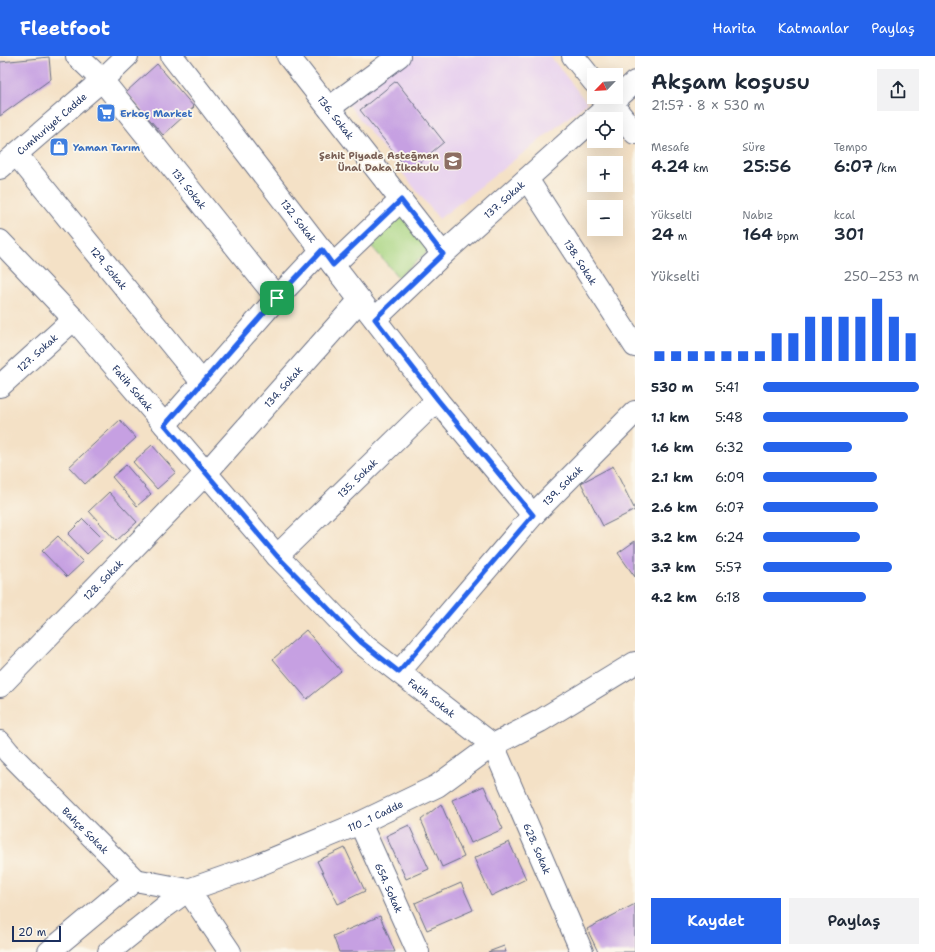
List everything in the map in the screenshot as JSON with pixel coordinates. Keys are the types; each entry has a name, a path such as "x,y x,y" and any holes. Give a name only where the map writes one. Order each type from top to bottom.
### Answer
{"street":[{"name":"131. Sokak","path":"77,56 102,80 277,298"},
{"name":"Cumhuriyet Cadde","path":"0,168 102,80 127,56"},
{"name":"132. Sokak","path":"172,56 438,400 533,515"},
{"name":"136. Sokak","path":"288,56 443,254"},
{"path":"329,108 399,56"},
{"path":"573,56 587,73"},
{"name":"137. Sokak","path":"623,90 635,82"},
{"name":"137. Sokak","path":"375,319 443,254 527,179 604,104"},
{"path":"611,104 635,133"},
{"name":"129. Sokak","path":"16,154 202,382"},
{"name":"138. Sokak","path":"527,179 635,346"},
{"path":"165,425 277,298 401,200"},
{"name":"Fatih Sokak","path":"0,241 74,319 277,556 361,642 493,745"},
{"name":"134. Sokak","path":"206,473 360,300"},
{"name":"127. Sokak","path":"0,386 74,319"},
{"name":"135. Sokak","path":"277,556 438,400"},
{"name":"139. Sokak","path":"399,672 533,515 635,412"},
{"name":"128. Sokak","path":"0,686 206,473"},
{"name":"110_1 Cadde","path":"109,952 188,890 250,868 360,823 437,786 493,745 540,722 635,663"},
{"name":"Bahçe Sokak","path":"0,742 9,753 135,880"},
{"name":"628. Sokak","path":"493,745 582,952"},
{"name":"654. Sokak","path":"360,823 418,952"},
{"path":"49,952 135,880 188,890 230,952"}],"shaded area":[{"name":"Şehit Piyade Asteğmen Ünal Daka İlkokulu","path":"407,56 550,56 587,103 439,219 347,103"}],"green space":[{"path":"401,214 431,249 398,277 368,242"}],"building":[{"path":"49,57 51,79 0,116 0,62"},
{"path":"157,64 194,107 163,135 126,92"},
{"path":"396,81 444,142 409,171 360,110"},
{"path":"120,420 136,438 85,484 69,467"},
{"path":"152,445 176,472 157,489 133,462"},
{"path":"126,465 151,494 137,506 112,477"},
{"path":"613,466 635,510 603,526 581,483"},
{"path":"109,492 137,522 116,541 89,511"},
{"path":"83,519 103,539 87,554 68,534"},
{"path":"58,536 83,562 67,577 42,551"},
{"path":"635,541 635,577 618,553"},
{"path":"306,630 341,671 307,699 273,659"},
{"path":"484,786 503,829 471,843 452,800"},
{"path":"441,804 464,857 442,867 421,820"},
{"path":"409,825 429,869 406,879 386,836"},
{"path":"509,842 526,879 491,896 474,858"},
{"path":"345,848 365,891 338,904 317,861"},
{"path":"461,883 473,910 427,930 415,903"},
{"path":"635,904 635,952 598,952 587,929"},
{"path":"380,916 395,952 339,952 333,936"},
{"path":"504,946 506,952 488,952"}],"place":[{"name":"Erkoç Market","path":"106,113"},
{"name":"Yaman Tarım","path":"59,147"},
{"name":"Şehit Piyade Asteğmen Ünal Daka İlkokulu","path":"453,161"}],"route":[{"path":"401,200 443,254 375,319 438,400 533,515 399,672 361,642 277,556 165,425 277,298 322,250 333,265 401,200"}]}
